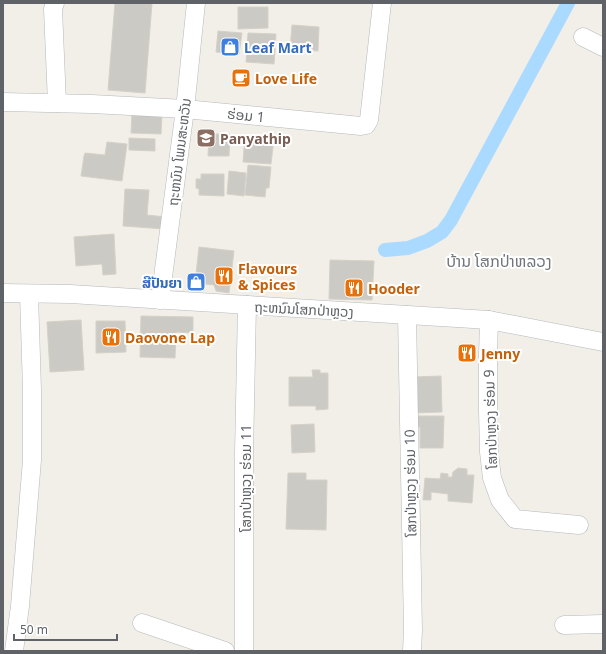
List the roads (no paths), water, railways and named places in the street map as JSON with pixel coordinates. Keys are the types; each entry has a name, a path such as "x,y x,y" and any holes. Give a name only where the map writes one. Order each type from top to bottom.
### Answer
{"street":[{"path":"55,3 53,9 57,103"},
{"name":"ຖະຫນົນ ໂພນສະຫວັນ","path":"160,300 185,109 196,3"},
{"name":"ຮ່ອມ 1","path":"3,102 92,104 185,109 361,126 366,125 369,120 382,3"},
{"path":"584,37 603,47"},
{"name":"ຖະຫນົນໂສກປ່າຫຼວງ","path":"6,293 70,294 490,320 603,342"},
{"path":"14,651 32,460 32,390 29,294"},
{"name":"ໂສກປ່າຫຼວງ ຮ່ອມ 11","path":"244,651 244,454 247,305"},
{"name":"ໂສກປ່າຫຼວງ ຮ່ອມ 10","path":"406,315 413,622 412,651"},
{"name":"ໂສກປ່າຫຼວງ ຮ່ອມ 9","path":"490,320 488,355 489,452 492,478 500,500 516,519 579,524"},
{"path":"142,623 225,651"},
{"path":"564,625 603,624"}],"waterway":[{"path":"385,250 408,248 427,241 442,232 451,220 568,3"}],"place":[{"name":"Leaf Mart","path":"230,47"},
{"name":"Love Life","path":"241,78"},
{"name":"Panyathip","path":"206,138"},
{"name":"Flavours & Spices","path":"224,276"},
{"name":"ສີປັນຍາ","path":"196,282"},
{"name":"Hooder","path":"354,288"},
{"name":"Daovone Lap","path":"111,337"},
{"name":"Jenny","path":"467,353"}],"district":[{"name":"ບ້ານ ໂສກປ່າຫລວງ","path":"499,261"}]}
